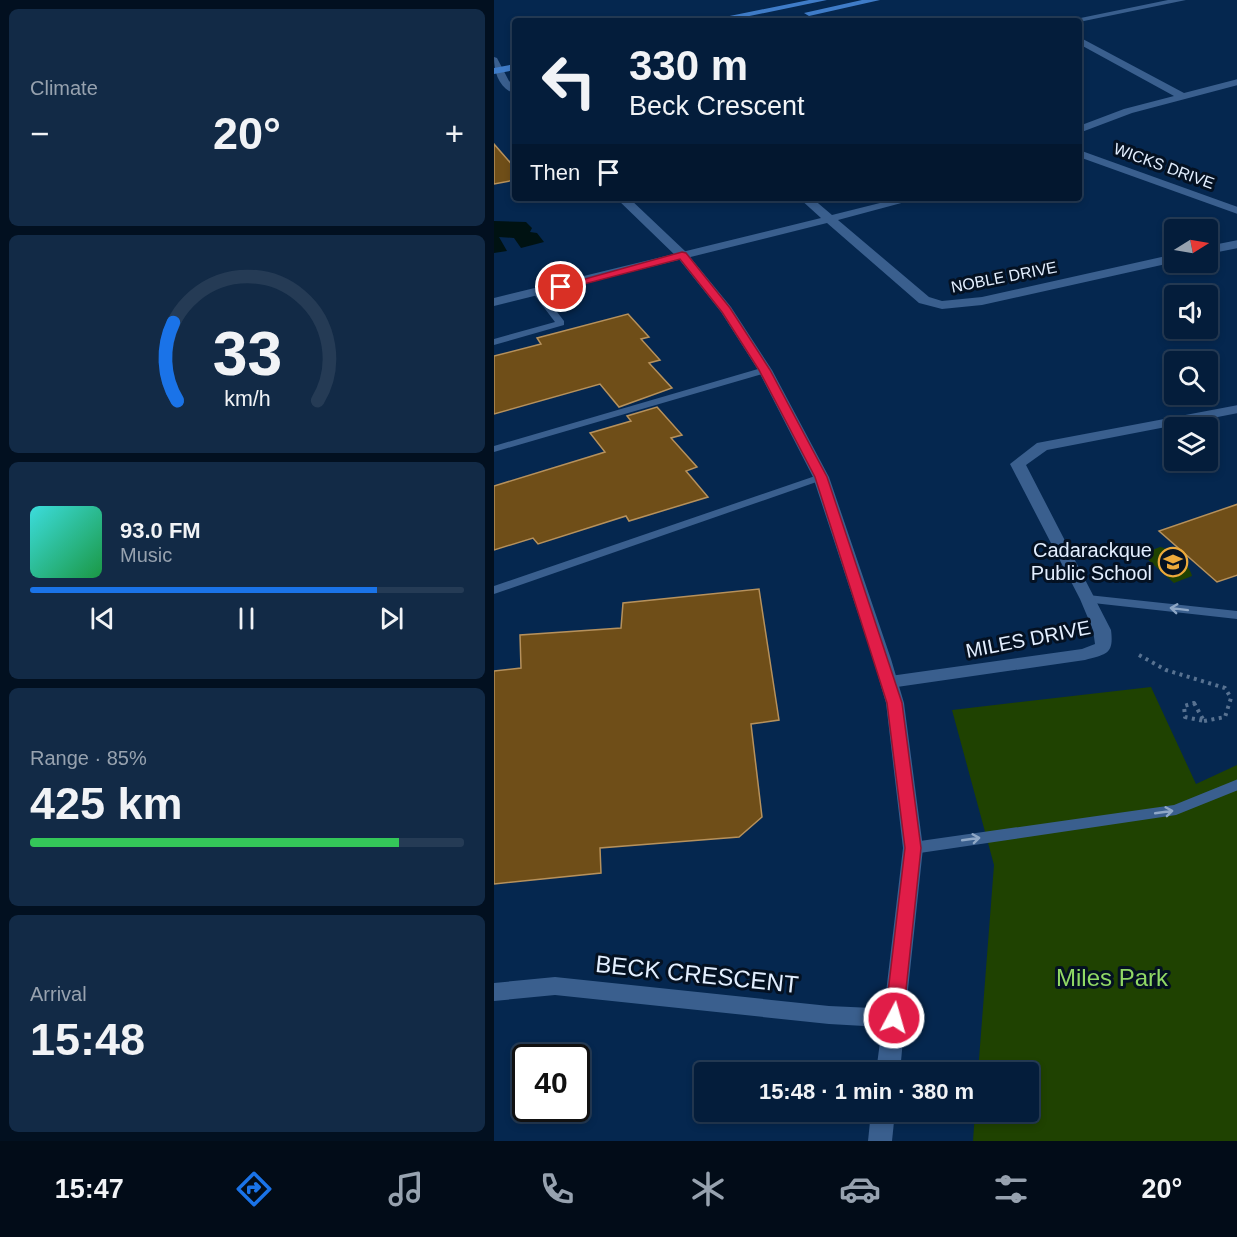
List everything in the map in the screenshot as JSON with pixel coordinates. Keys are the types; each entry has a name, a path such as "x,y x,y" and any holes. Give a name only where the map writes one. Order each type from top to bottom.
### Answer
{"main road":[{"path":"726,18 823,0"},
{"path":"780,18 876,0"},
{"path":"496,67 512,59"},
{"path":"496,67 512,67"}],"street":[{"path":"1082,19 1182,0"},
{"path":"1082,42 1180,95"},
{"path":"496,67 505,82 512,88"},
{"path":"1082,129 1128,111 1180,95 1238,82"},
{"name":"WICKS DRIVE","path":"1082,154 1238,211"},
{"path":"625,201 682,255 726,310 765,370 821,477 890,682 913,848 889,1062"},
{"name":"NOBLE DRIVE","path":"809,201 924,300 942,306 982,301 1164,260"},
{"path":"494,302 538,293 903,201"},
{"path":"1218,248 1238,244"},
{"name":"MILES DRIVE","path":"890,682 1085,654 1104,647 1102,630 1088,599 1018,464 1042,446 1238,409"},
{"name":"BECK CRESCENT","path":"494,992 555,986 829,1015 894,1018"},
{"path":"880,1141 882,1122"}],"lane":[{"path":"494,342 561,323 538,293"},
{"path":"494,449 765,370"},
{"path":"494,590 821,477"},
{"path":"1088,599 1238,615"},
{"path":"913,848 1176,810 1238,784"}],"path":[{"path":"1139,655 1166,670 1225,688 1231,698 1225,717 1205,722 1195,722 1185,717 1184,706 1194,703 1205,722"}],"green space":[{"path":"1160,547 1179,558 1188,567 1192,576 1174,583 1145,557 1147,552"},
{"name":"Miles Park","path":"1151,687 1196,784 1237,765 1237,1141 973,1141 974,1122 1039,1122 1039,1062 979,1062 994,865 952,710"}],"shaded area":[{"path":"494,221 526,222 532,228 530,232 537,233 544,242 521,248 514,238 499,237 507,251 494,253"}],"building":[{"path":"494,144 512,165 512,181 494,184"},
{"path":"628,314 649,337 641,339 660,360 649,363 672,388 619,407 600,384 494,414 494,356 541,344 537,338"},
{"path":"657,407 682,435 671,438 697,467 686,471 708,497 629,521 626,516 538,544 533,538 494,550 494,486 605,452 590,433 631,421 627,416"},
{"path":"1238,504 1238,575 1217,582 1159,531"},
{"path":"759,589 779,720 751,724 762,817 739,837 600,848 601,873 494,884 494,671 521,668 520,635 621,628 623,603"}],"place":[{"name":"Cadarackque Public School","path":"1173,562"}],"route":[{"path":"561,287 682,255 726,310 765,370 795,432 821,477 895,703 913,848 894,1018"}]}
